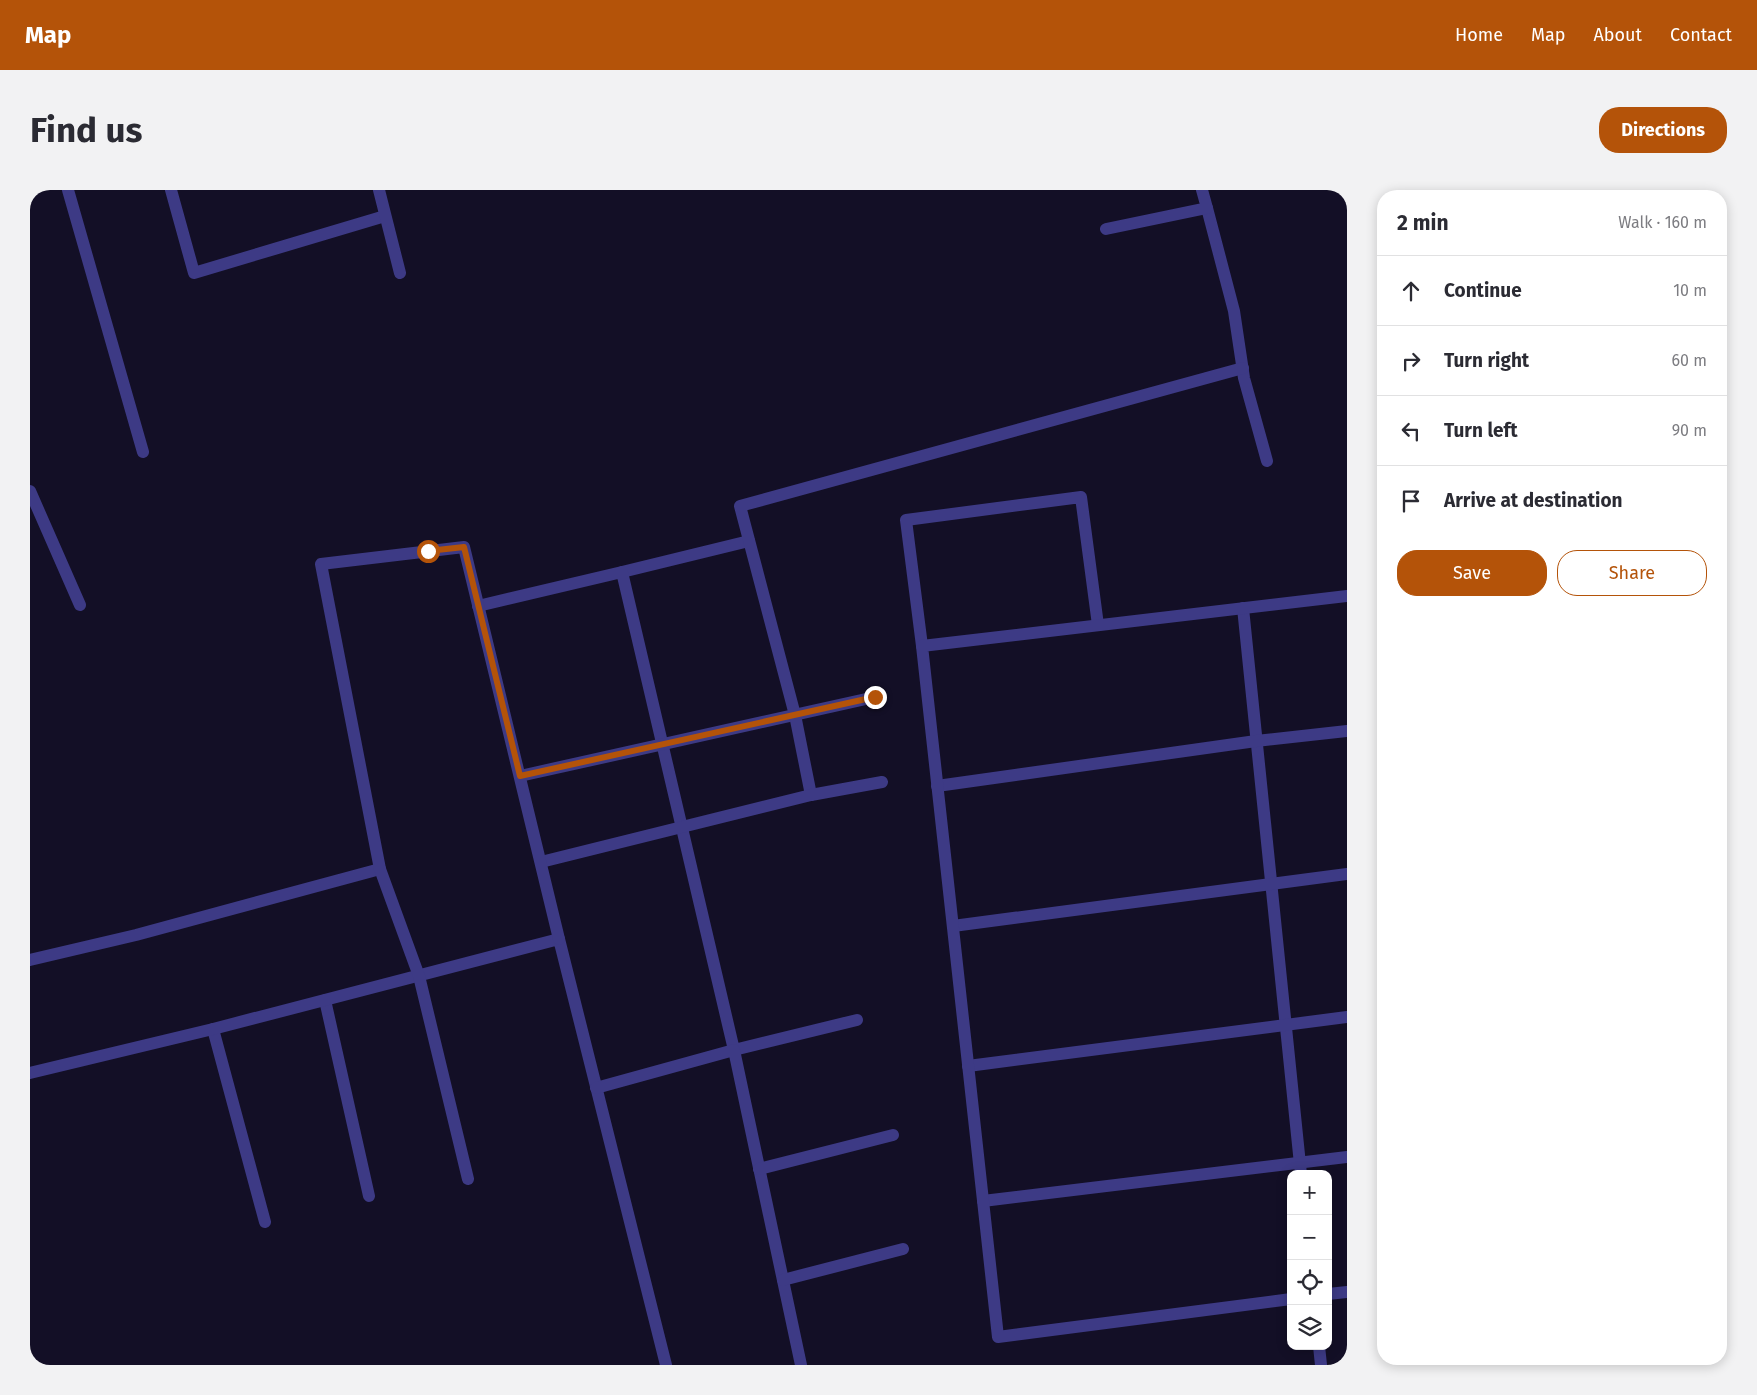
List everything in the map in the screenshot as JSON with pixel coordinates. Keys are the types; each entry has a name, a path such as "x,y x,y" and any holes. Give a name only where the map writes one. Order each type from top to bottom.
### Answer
{"street":[{"path":"68,190 143,452"},
{"path":"171,190 194,273 385,216"},
{"path":"379,190 400,273"},
{"path":"1202,190 1234,311 1244,378 1266,461"},
{"path":"1106,230 1207,208"},
{"path":"811,795 795,715 740,506 1243,368"},
{"path":"30,493 80,605"},
{"path":"1098,625 1081,497 906,520 938,786 998,1337 1287,1300"},
{"path":"478,606 749,540"},
{"path":"468,1179 419,976 380,868 321,564 464,547 559,939 666,1365"},
{"path":"622,572 734,1050 801,1365"},
{"path":"922,646 1347,596"},
{"path":"1242,608 1300,1169"},
{"path":"520,776 875,697"},
{"path":"938,786 1256,741 1347,731"},
{"path":"541,862 811,795 882,782"},
{"path":"30,960 136,935 380,868"},
{"path":"953,926 1271,882 1347,874"},
{"path":"30,1073 213,1029 559,939"},
{"path":"325,1000 369,1196"},
{"path":"968,1066 1347,1017"},
{"path":"596,1088 734,1050 857,1020"},
{"path":"213,1029 265,1222"},
{"path":"759,1169 893,1135"},
{"path":"983,1201 1300,1169 1347,1156"},
{"path":"783,1280 903,1249"},
{"path":"1332,1294 1347,1292"},
{"path":"1319,1350 1321,1365"}],"route":[{"path":"428,551 464,547 520,776 875,697"}]}
